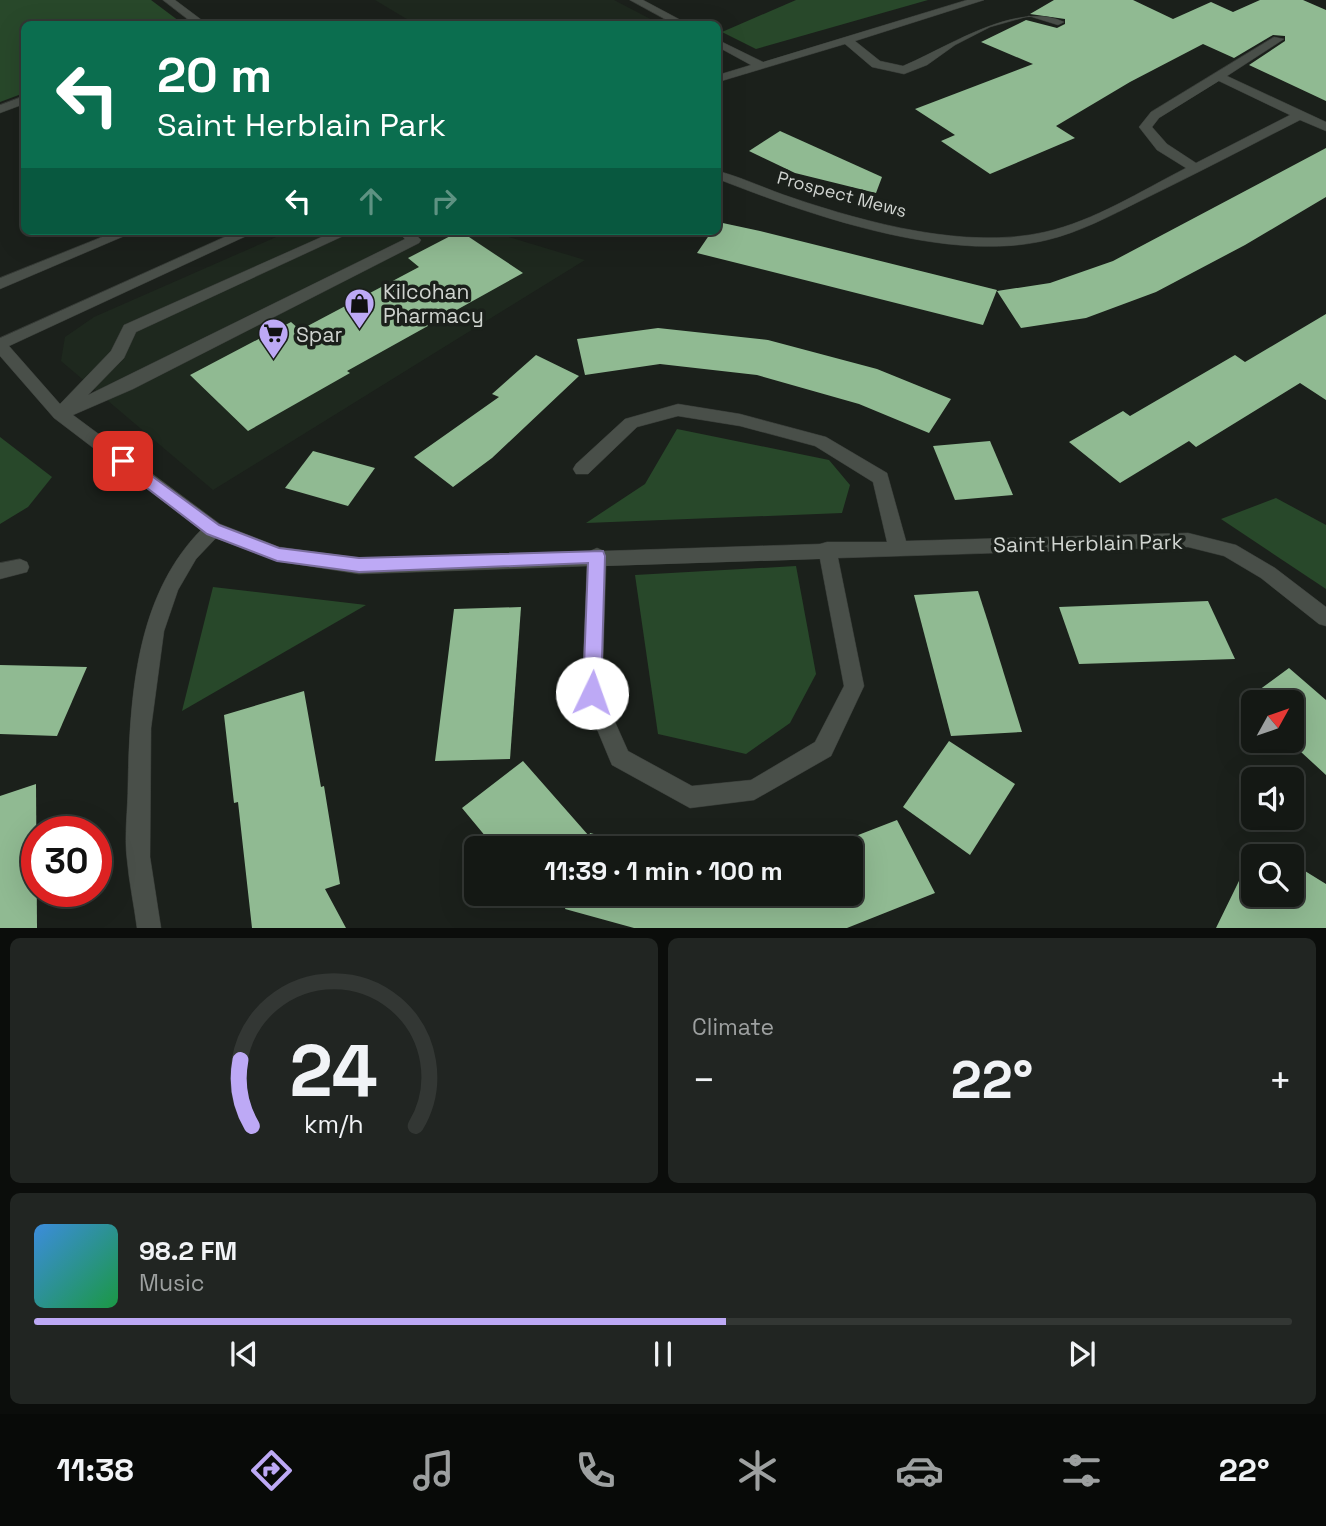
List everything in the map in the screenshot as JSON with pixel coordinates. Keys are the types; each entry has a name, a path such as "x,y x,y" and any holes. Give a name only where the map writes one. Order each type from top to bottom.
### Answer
{"street":[{"path":"168,0 197,21"},
{"path":"635,0 676,21"},
{"path":"721,78 979,0"},
{"path":"847,40 876,64 904,70 923,62 951,43 986,25 1028,12 1058,22"},
{"path":"1196,169 1162,147 1145,127 1155,115 1278,39"},
{"path":"721,45 762,66"},
{"path":"1218,76 1326,127"},
{"path":"0,109 21,101"},
{"name":"Prospect Mews","path":"721,176 792,204 876,226 965,240 1032,239 1084,223 1300,115"},
{"path":"0,284 119,235"},
{"path":"0,345 108,293 241,235"},
{"path":"60,414 117,354 130,329 339,235"},
{"path":"60,414 127,385 415,240 409,235"},
{"name":"Saint Herblain Park","path":"0,345 60,414 213,529 277,554 359,565 1188,540 1229,550 1268,573 1326,618"},
{"path":"582,469 631,423 678,410 740,420 820,441 881,478 898,547"},
{"path":"149,928 138,857 139,753 140,727 154,631 169,588 189,554 213,529"},
{"path":"597,556 592,693 620,758 690,797 754,790 823,749 854,686 827,549"},
{"path":"0,571 20,567"}],"shaded area":[{"path":"375,0 614,0 654,21 410,21"},
{"path":"281,235 502,235 585,260 213,490 61,361 65,337 94,317"}],"green space":[{"path":"0,0 151,0 179,21 21,21 21,94 0,102"},
{"path":"796,0 928,0 756,49 722,32"},
{"path":"677,429 829,460 850,485 842,513 586,523 645,484"},
{"path":"0,437 52,477 28,507 0,524"},
{"path":"1276,498 1326,525 1326,589 1221,519"},
{"path":"796,566 816,674 790,723 746,754 658,734 635,575"},
{"path":"213,587 366,605 182,711"}],"building":[{"path":"1054,0 1133,0 1173,19 1211,2 1233,12 1260,0 1303,0 1326,10 1326,101 1249,65 1285,41 1285,36 1273,35 1234,58 1203,44 1130,82 1056,126 1075,138 990,174 941,141 955,135 915,109 1033,64 981,42 1026,20 1057,28 1065,24 1065,19 1030,14"},
{"path":"780,131 882,177 876,193 795,173 749,151"},
{"path":"1326,148 1326,197 1245,245 1156,292 1086,318 1021,328 997,291 1050,283 1113,261"},
{"path":"721,223 997,290 983,325 697,253 709,235 721,235"},
{"path":"452,235 466,235 523,273 347,371 350,373 248,431 190,375 291,322 300,330 419,267 408,258"},
{"path":"1326,314 1326,400 1300,383 1196,447 1189,441 1120,483 1069,442 1123,411 1130,416 1235,355 1245,362"},
{"path":"658,328 768,340 877,369 951,399 929,433 859,404 757,375 660,364 585,375 577,339"},
{"path":"536,355 579,376 492,458 453,487 414,457 499,397 492,394"},
{"path":"990,441 1013,495 955,500 933,446"},
{"path":"313,451 375,468 348,506 285,488"},
{"path":"978,591 1022,732 951,736 914,595"},
{"path":"1208,601 1235,659 1079,664 1059,607"},
{"path":"521,607 510,759 435,761 454,609"},
{"path":"0,665 87,667 57,736 0,734"},
{"path":"1289,668 1326,700 1326,775 1302,753 1304,690 1259,690"},
{"path":"304,691 321,787 324,786 340,884 325,889 346,928 252,928 238,802 234,803 224,715"},
{"path":"949,741 1015,784 970,855 903,807"},
{"path":"523,761 589,836 485,836 462,808"},
{"path":"36,784 36,816 21,816 21,907 37,907 37,928 0,928 0,796"},
{"path":"897,820 935,893 847,928 634,928 565,909 566,906 863,906 863,836 856,836"},
{"path":"1304,870 1326,884 1326,928 1216,928 1241,877 1241,907 1304,907"}],"place":[{"name":"Kilcohan Pharmacy","path":"360,330"},
{"name":"Spar","path":"273,361"}],"route":[{"path":"123,461 213,529 277,554 359,565 597,556 592,693"}]}
